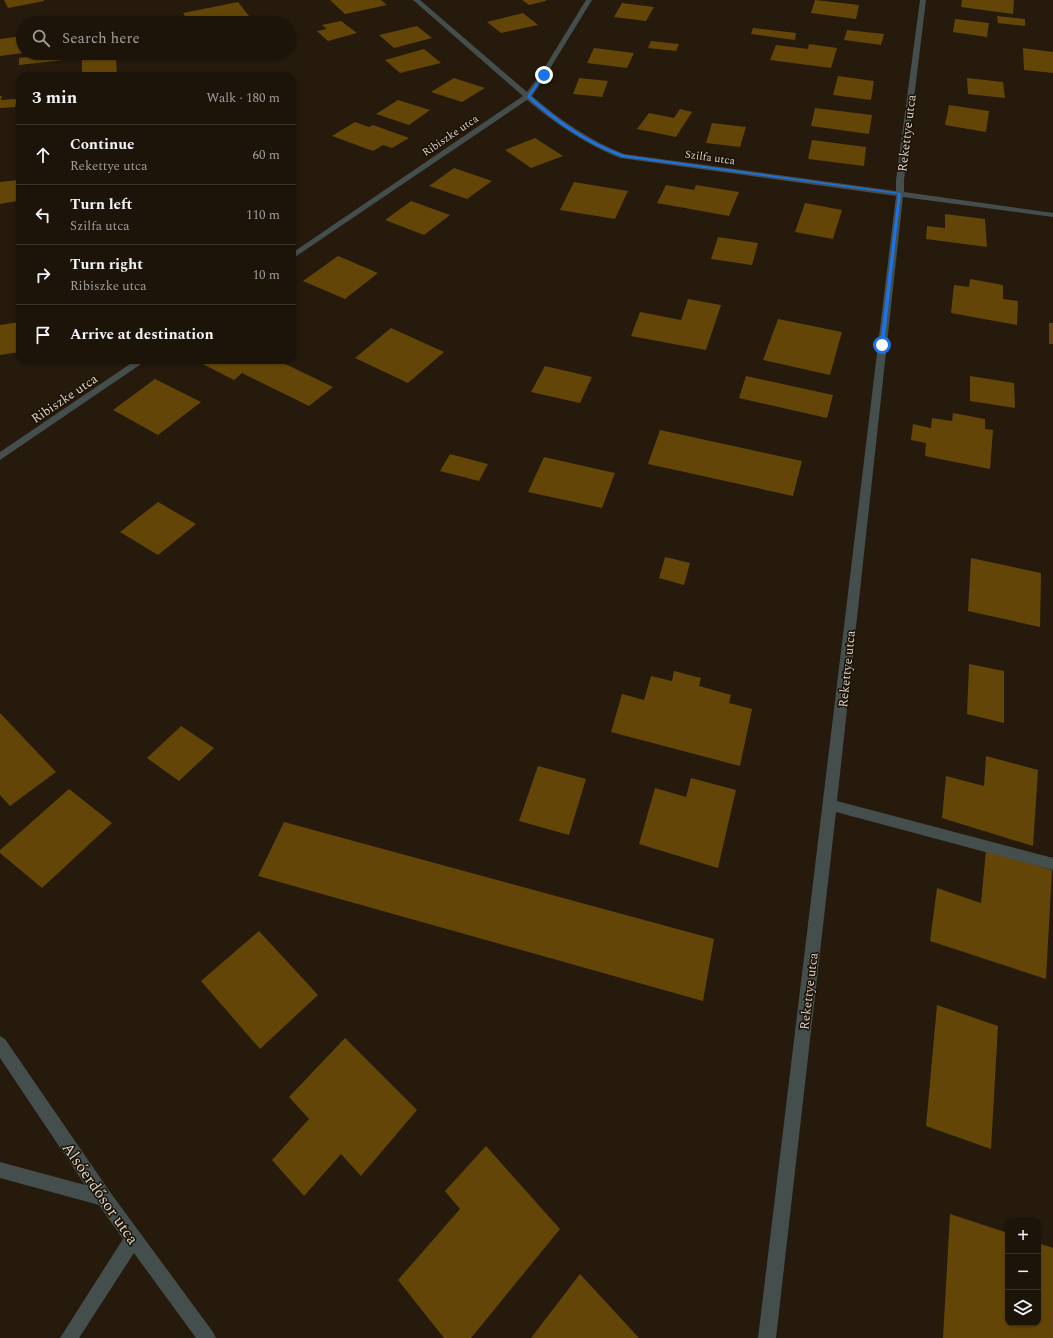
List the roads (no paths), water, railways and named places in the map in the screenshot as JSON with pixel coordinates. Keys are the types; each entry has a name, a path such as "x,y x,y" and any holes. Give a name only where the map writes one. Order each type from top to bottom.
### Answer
{"street":[{"name":"Szilfa utca","path":"416,0 553,118 577,135 601,148 623,156 1053,215"},
{"name":"Ribiszke utca","path":"296,255 528,96 544,75 589,0"},
{"name":"Rekettye utca","path":"767,1338 830,805 900,193 900,180 923,0"},
{"name":"Ribiszke utca","path":"0,457 136,364"},
{"path":"830,805 1053,864"},
{"name":"Alsóerdősor utca","path":"0,1044 104,1198 207,1338"},
{"path":"0,1170 104,1198"},
{"path":"69,1338 133,1239"}]}
